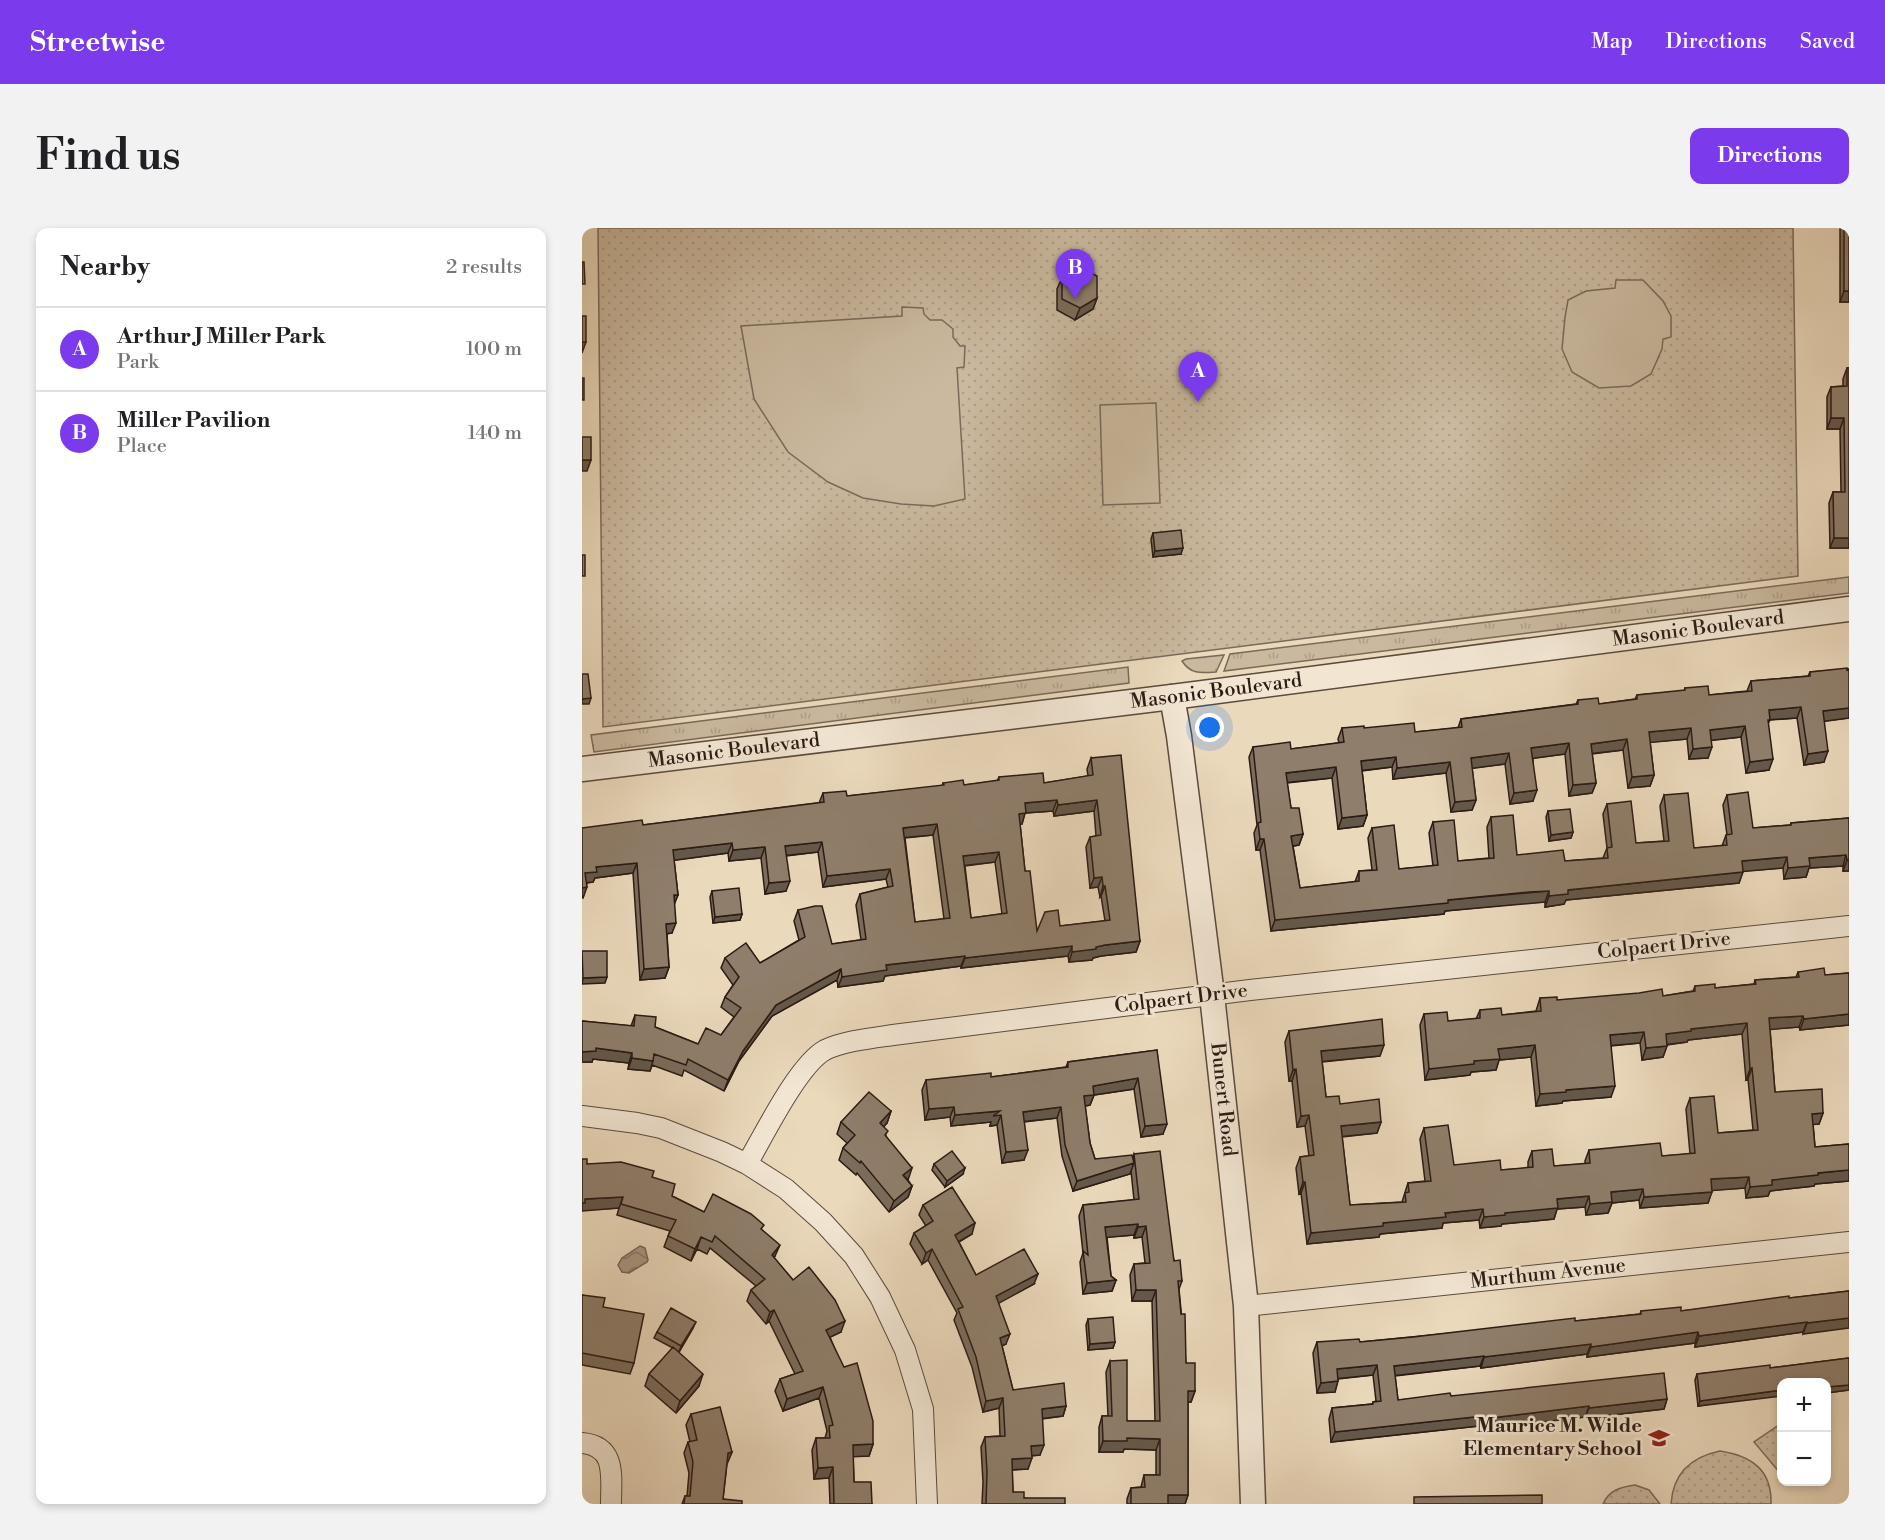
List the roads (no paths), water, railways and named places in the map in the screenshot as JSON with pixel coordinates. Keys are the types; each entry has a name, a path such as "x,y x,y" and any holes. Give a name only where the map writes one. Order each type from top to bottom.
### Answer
{"street":[{"name":"Masonic Boulevard","path":"582,769 1172,697 1849,609"},
{"name":"Bunert Road","path":"1172,697 1212,995 1246,1306 1253,1504"},
{"name":"Colpaert Drive","path":"747,1164 792,1086 806,1067 825,1051 853,1042 1212,995 1849,926"},
{"path":"582,1116 661,1128 747,1164 786,1189 823,1222 854,1256 880,1297 904,1350 923,1409 927,1504"},
{"name":"Murthum Avenue","path":"1246,1306 1849,1242"},
{"path":"582,1443 594,1445 603,1450 609,1459 611,1504"}],"water":[{"path":"640,1246 645,1248 647,1262 629,1273 622,1272 618,1265 622,1258"}],"place":[{"name":"Miller Pavilion","path":"1075,299"},
{"name":"Arthur J Miller Park","path":"1198,402"},
{"name":"Maurice M. Wilde Elementary School","path":"1659,1438"}]}
